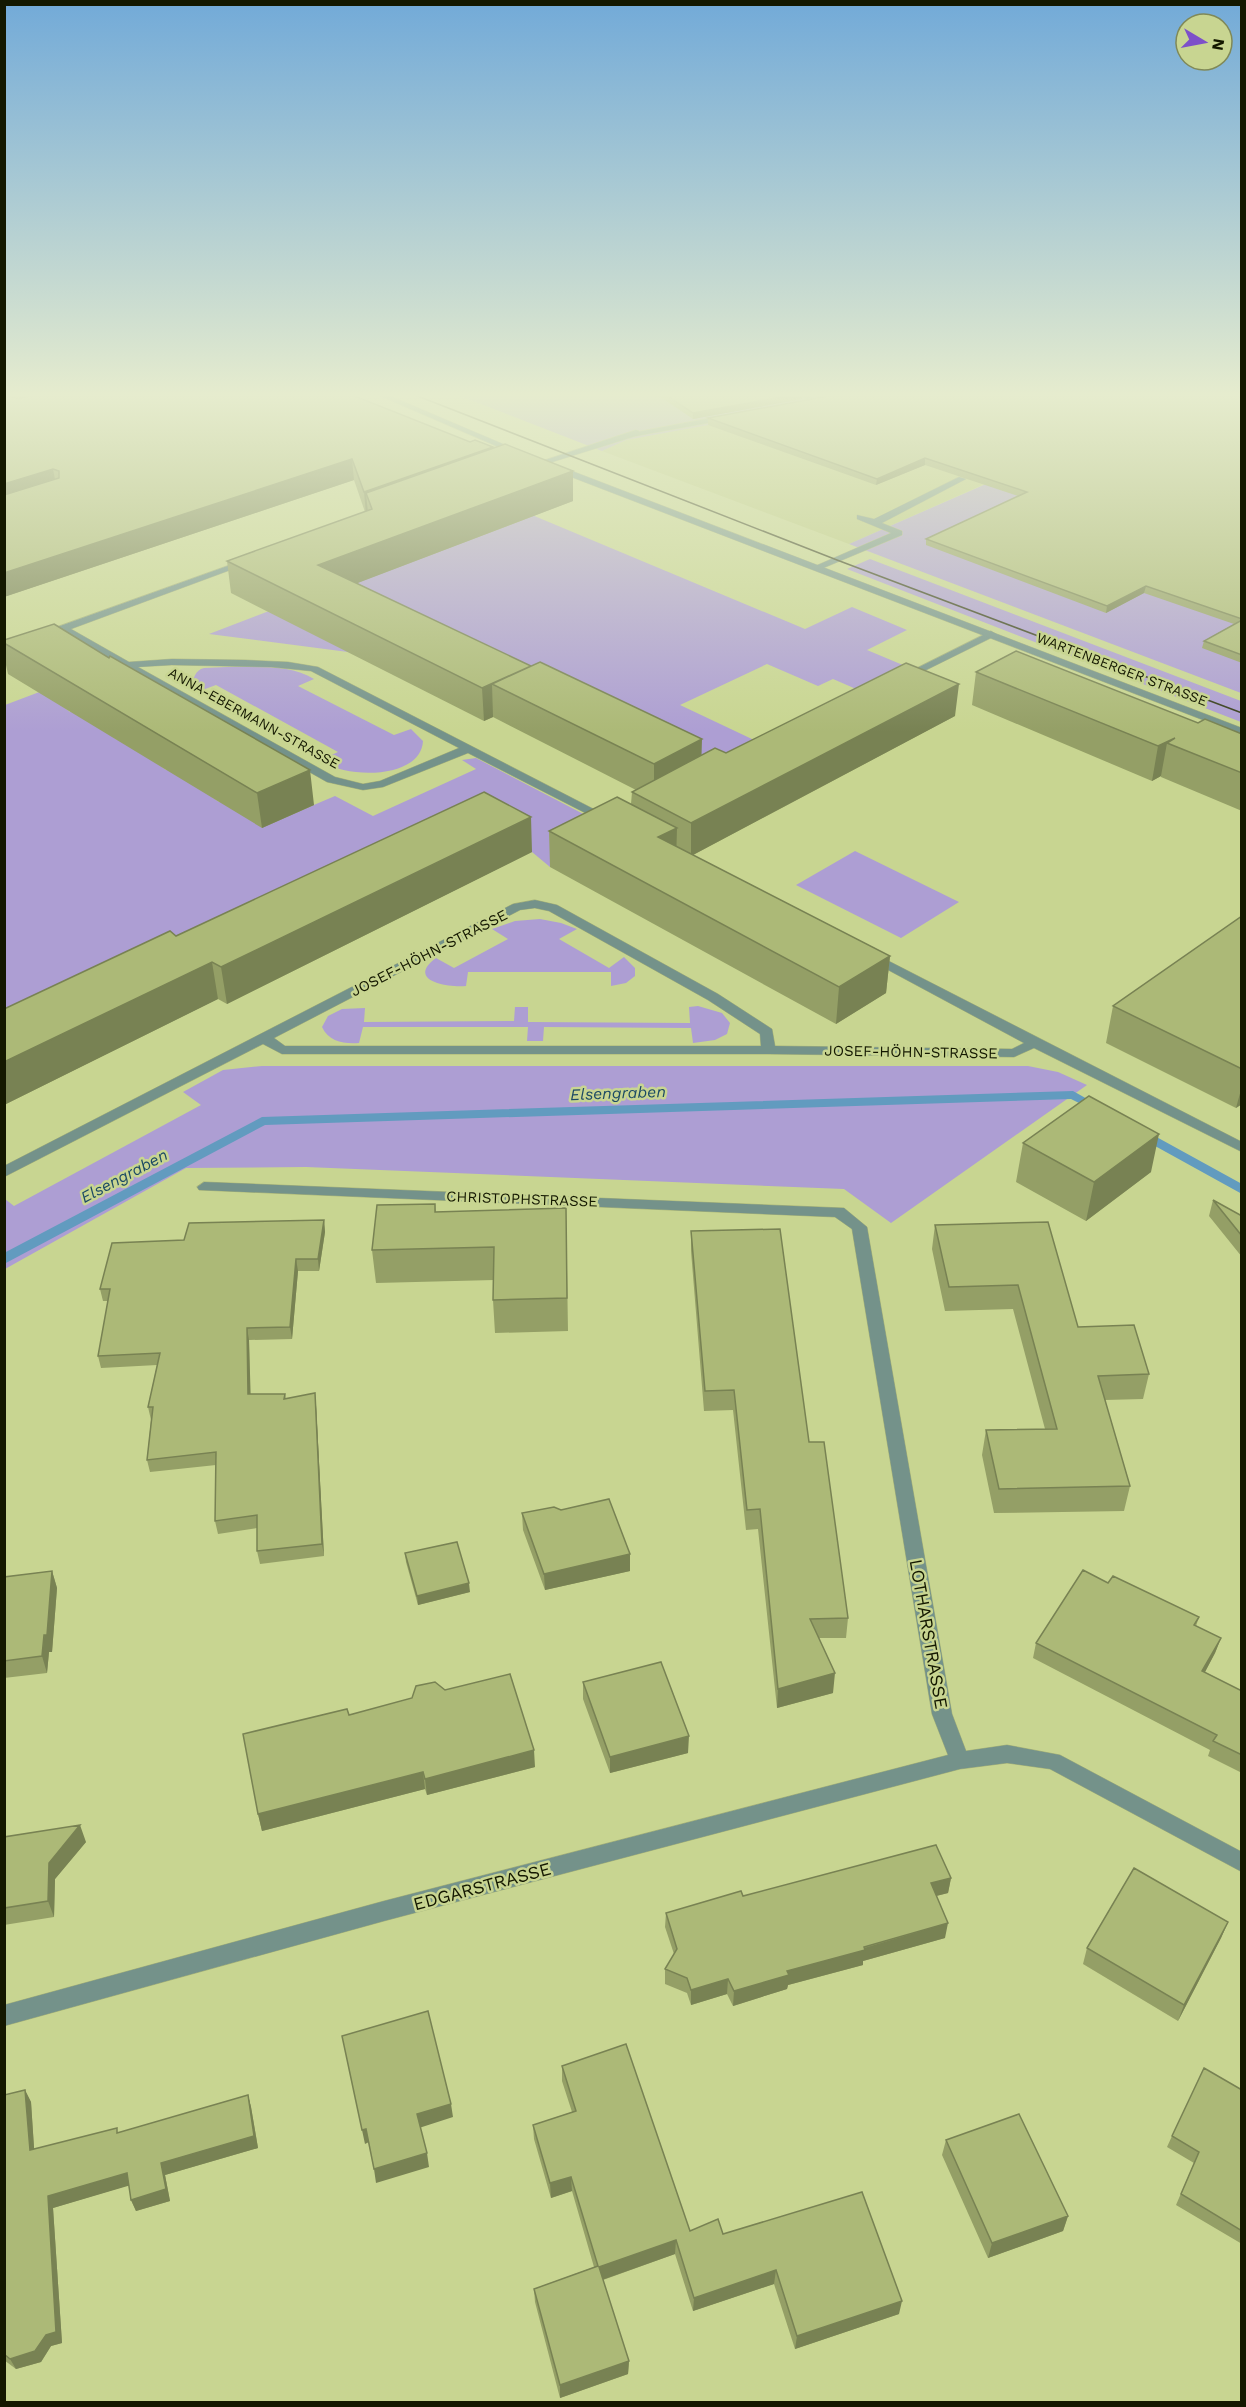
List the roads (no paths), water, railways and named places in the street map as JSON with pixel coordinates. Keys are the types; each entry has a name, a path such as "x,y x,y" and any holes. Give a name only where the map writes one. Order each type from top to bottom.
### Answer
{"street":[{"name":"WARTENBERGER STRASSE","path":"661,507 1242,732"},
{"path":"874,523 905,507"},
{"path":"818,567 899,533 860,518"},
{"path":"4,650 255,559"},
{"name":"ANNA-EBERMANN-STRASSE","path":"63,629 331,780 363,786 383,784 469,748"},
{"path":"892,682 991,634"},
{"name":"ANNA-EBERMANN-STRASSE","path":"128,665 161,662 297,665 314,669 616,825"},
{"name":"JOSEF-HÖHN-STRASSE","path":"4,1172 517,907 535,904 553,908 712,997 766,1032 768,1050"},
{"path":"857,950 1242,1148"},
{"name":"JOSEF-HÖHN-STRASSE","path":"264,1038 282,1050 768,1050 1014,1053 1034,1043"},
{"name":"CHRISTOPHSTRASSE","path":"204,1187 839,1212"},
{"name":"LOTHARSTRASSE","path":"839,1212 859,1227 942,1714 960,1760"},
{"path":"960,1760 1007,1754 1053,1761 1242,1863"},
{"name":"EDGARSTRASSE","path":"4,2016 384,1911 960,1760"}],"waterway":[{"name":"Elsengraben","path":"4,1259 262,1121 1073,1095 1099,1109"},
{"name":"Elsengraben","path":"1142,1133 1242,1190"}],"tram line":[{"path":"702,507 1242,713"}]}
